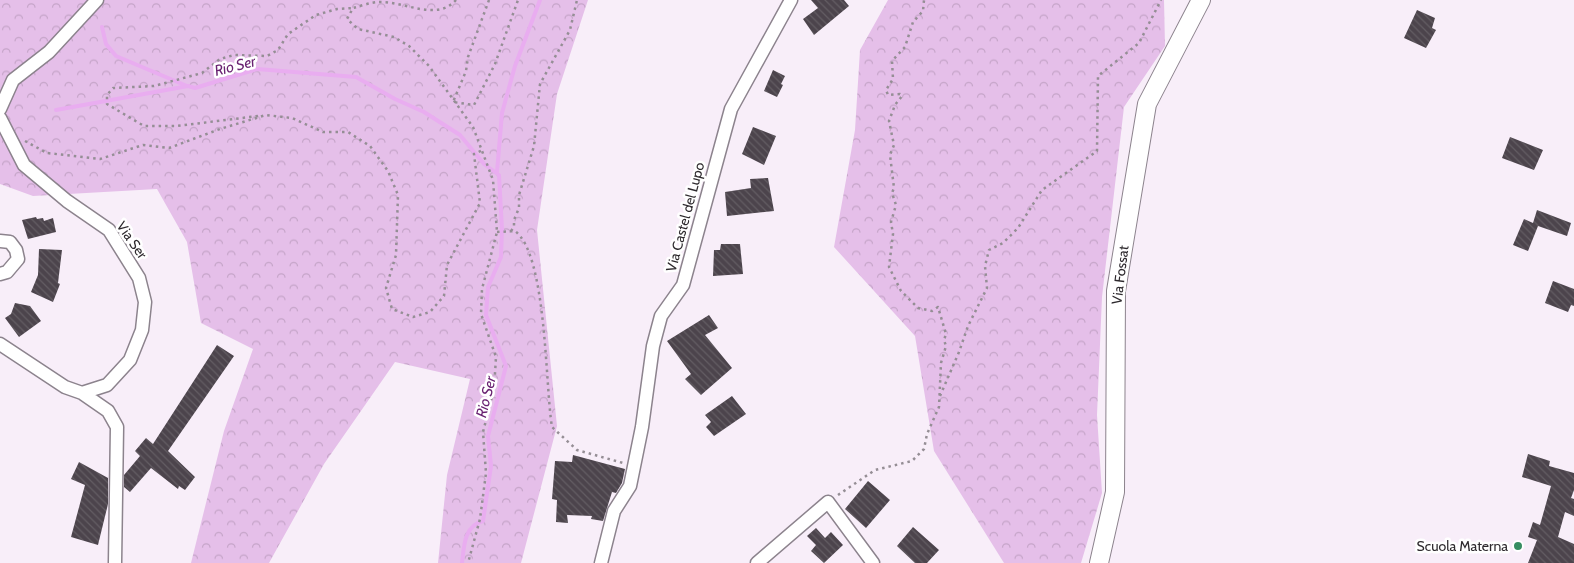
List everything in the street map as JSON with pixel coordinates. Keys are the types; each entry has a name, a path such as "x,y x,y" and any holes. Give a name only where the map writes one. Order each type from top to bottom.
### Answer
{"street":[{"path":"0,108 12,80 49,52 97,0"},
{"name":"Via Castel del Lupo","path":"600,563 614,512 630,486 653,346 661,316 683,285 731,109 791,0"},
{"name":"Via Fossat","path":"1099,563 1114,492 1116,291 1147,104 1201,0"},
{"name":"Via Ser","path":"0,118 24,165 67,201 109,230 139,278 144,302 142,330 130,360 107,385 82,393"},
{"path":"0,241 10,242 16,250 18,259 7,272 0,274"},
{"path":"0,344 65,388 82,393 108,411 117,427 114,563"},
{"path":"757,563 828,502 873,563"}],"path":[{"path":"456,0 450,7 428,12 404,4 378,2 353,8 337,9 316,15 288,34 278,50 267,56 234,55 220,59 202,74 154,86 113,88 107,95 107,104 144,126 177,126 266,115 292,118 323,132 348,132 370,146 388,171 398,195 396,256 386,288 392,309 413,317 430,312 444,296 447,265 480,203 474,154 483,150"},
{"path":"453,102 466,72 468,57 489,0"},
{"path":"453,102 467,106 474,105 495,64 518,0"},
{"path":"510,232 514,227 520,195 534,146 540,84 570,30 578,0"},
{"path":"828,502 875,470 901,466 918,458 927,444 927,434 939,407 938,400 942,377 941,364 946,346 944,340 946,334 941,313 938,307 932,310 918,308 901,291 889,267 888,260 893,234 891,222 896,209 892,193 894,188 890,155 894,145 889,121 895,105 902,96 900,94 888,95 886,90 893,79 892,61 905,47 913,22 923,11 924,0"},
{"path":"938,400 968,326 987,288 985,266 989,250 1003,243 1018,228 1042,190 1097,152 1098,76 1140,43 1161,0"},
{"path":"353,8 347,19 358,29 394,37 409,46 429,66 453,102 473,127 493,180 498,232 482,289 481,314 496,357 494,389 482,432 486,473 479,525 468,563"},
{"path":"23,140 47,153 100,159 143,145 169,148 220,129 266,115"},
{"path":"498,232 515,231 526,242 541,299 552,427 577,450 634,466"}],"green space":[{"path":"0,0 588,0 557,94 537,230 557,426 521,563 438,563 447,475 470,379 395,362 324,464 269,563 191,563 224,431 253,349 201,323 187,242 157,189 33,196 0,184"},
{"path":"888,0 1164,0 1165,46 1124,107 1102,297 1097,415 1102,493 1081,563 1004,563 934,451 915,336 834,247 855,130 860,50"}],"building":[{"path":"811,0 844,0 849,6 814,35 803,19 818,8"},
{"path":"1417,10 1435,18 1432,28 1436,30 1426,48 1404,38"},
{"path":"773,70 785,76 777,97 764,91"},
{"path":"753,127 776,136 764,165 742,154"},
{"path":"1510,137 1543,150 1534,170 1502,158"},
{"path":"768,178 774,211 727,216 725,192 751,188 750,179"},
{"path":"1537,210 1571,223 1567,236 1538,226 1528,251 1513,245 1524,219 1533,223"},
{"path":"36,217 37,219 43,218 44,221 53,218 56,232 28,239 22,220"},
{"path":"721,244 740,244 743,274 713,276 714,250 720,250"},
{"path":"39,249 62,250 58,283 60,284 53,302 31,292 38,275"},
{"path":"1553,281 1574,289 1574,306 1571,305 1568,312 1545,303"},
{"path":"15,303 30,306 41,321 19,337 5,318 11,314"},
{"path":"709,315 718,328 705,335 732,368 701,395 685,379 691,374 667,341"},
{"path":"217,345 234,356 168,451 195,477 185,490 179,486 178,489 151,468 130,492 124,487 124,475 140,456 135,451 146,438 153,444"},
{"path":"732,396 746,414 714,436 706,427 711,422 705,415"},
{"path":"1528,454 1550,461 1549,466 1574,473 1574,490 1571,498 1574,499 1574,516 1565,512 1558,537 1574,544 1574,563 1528,563 1537,540 1528,537 1533,522 1540,525 1551,486 1522,477"},
{"path":"573,455 625,469 622,483 616,493 612,492 603,521 591,519 592,516 567,515 568,523 556,522 557,500 552,499 555,461 572,462"},
{"path":"79,462 108,478 108,504 98,545 71,537 85,485 71,479"},
{"path":"868,481 890,500 866,528 845,509"},
{"path":"913,527 939,550 927,563 915,563 897,546"},
{"path":"816,528 825,538 831,532 843,545 824,563 811,551 816,545 807,536"}],"waterway":[{"name":"Rio Ser","path":"497,172 502,113 515,66 540,0"},
{"name":"Rio Ser","path":"102,27 106,44 116,56 187,86"},
{"name":"Rio Ser","path":"56,110 188,86 195,88 257,69 356,77 395,99 424,112 460,135 484,164 499,175 502,229 501,257 488,287 486,315 506,366 488,436 491,466 483,521 472,527 469,532 466,538 462,563"}],"place":[{"name":"Scuola Materna","path":"1518,546"}]}
